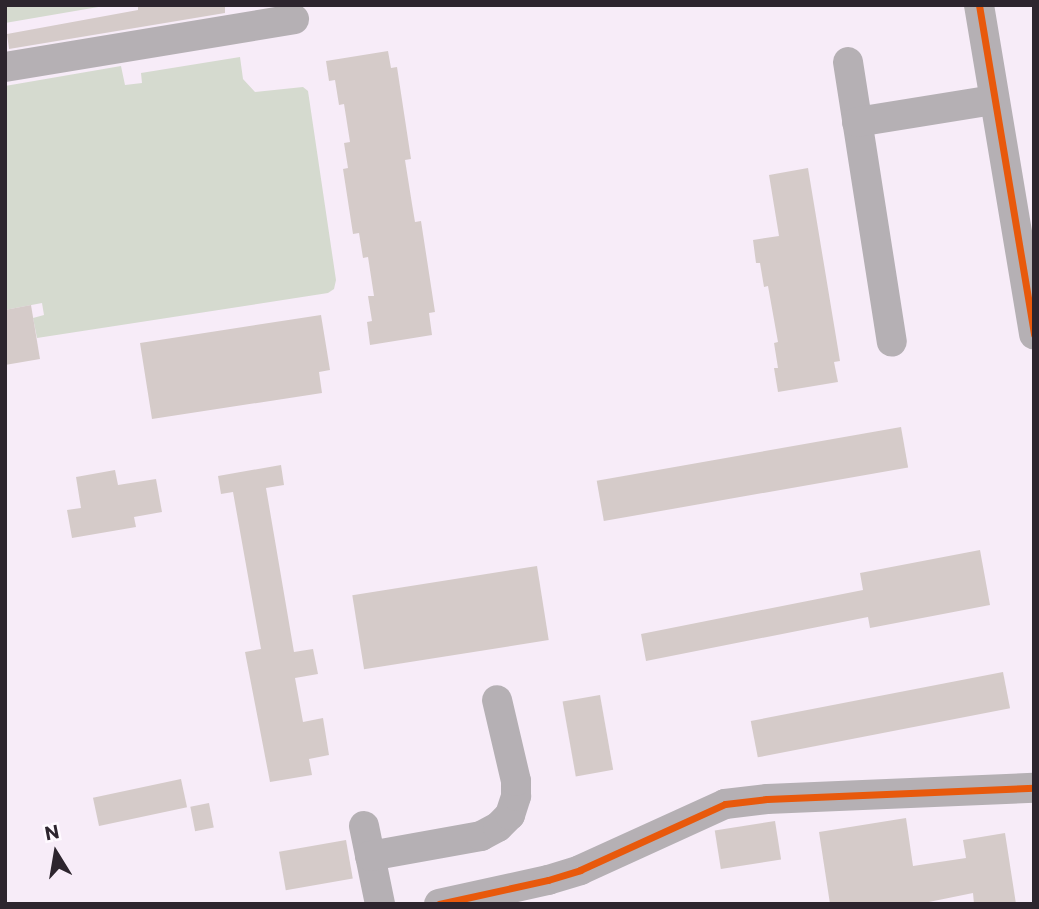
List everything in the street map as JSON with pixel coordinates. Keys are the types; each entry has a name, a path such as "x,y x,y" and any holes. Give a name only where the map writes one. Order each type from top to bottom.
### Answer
{"street":[{"path":"979,5 1034,334"},
{"path":"5,67 294,19"},
{"path":"848,62 892,342"},
{"path":"857,122 993,100"},
{"path":"370,856 481,836 510,815 516,796 516,781 497,700"},
{"path":"439,904 548,880 580,870 725,804 767,799 1034,788"},
{"path":"364,827 380,904"}],"shaded area":[{"path":"5,5 110,5 5,23"},
{"path":"240,57 243,79 255,92 303,87 308,91 336,280 334,289 328,293 37,338 33,318 44,315 42,303 5,310 5,86 121,66 125,85 142,83 141,73"}],"building":[{"path":"138,5 225,5 225,13 9,49 7,34 138,10"},
{"path":"388,51 391,68 397,67 411,159 405,160 415,222 421,221 435,312 429,313 432,335 370,345 367,322 372,321 368,296 374,296 368,257 363,258 359,233 353,234 343,169 348,168 344,143 350,142 344,104 339,105 335,80 329,81 326,61"},
{"path":"808,168 840,361 834,362 838,382 778,392 774,343 778,342 768,286 764,287 760,263 756,263 753,240 779,236 769,175"},
{"path":"31,305 40,359 5,365 5,310"},
{"path":"321,315 330,370 319,372 322,393 152,419 140,343"},
{"path":"901,427 908,467 604,521 597,481"},
{"path":"281,465 284,485 266,488 294,652 313,649 318,674 295,678 303,722 323,718 329,755 309,759 312,775 270,782 245,652 261,649 233,492 221,494 218,476"},
{"path":"115,470 118,485 156,479 162,512 134,517 136,527 72,538 67,510 81,508 76,477"},
{"path":"980,550 990,605 870,628 868,617 646,661 641,634 863,590 860,573"},
{"path":"537,566 549,640 364,669 352,595"},
{"path":"1003,672 1010,708 758,757 751,721"},
{"path":"600,695 613,770 576,776 563,702"},
{"path":"181,779 187,807 99,826 93,798"},
{"path":"209,803 214,828 195,831 190,807"},
{"path":"906,818 913,866 966,858 963,840 1005,833 1016,904 974,904 973,893 919,904 830,904 819,832"},
{"path":"775,821 781,860 721,869 715,831"},
{"path":"346,840 353,878 286,890 279,852"}],"cycle path":[{"path":"979,5 1034,334"},
{"path":"439,904 548,880 580,870 725,804 767,799 1034,788"}]}
